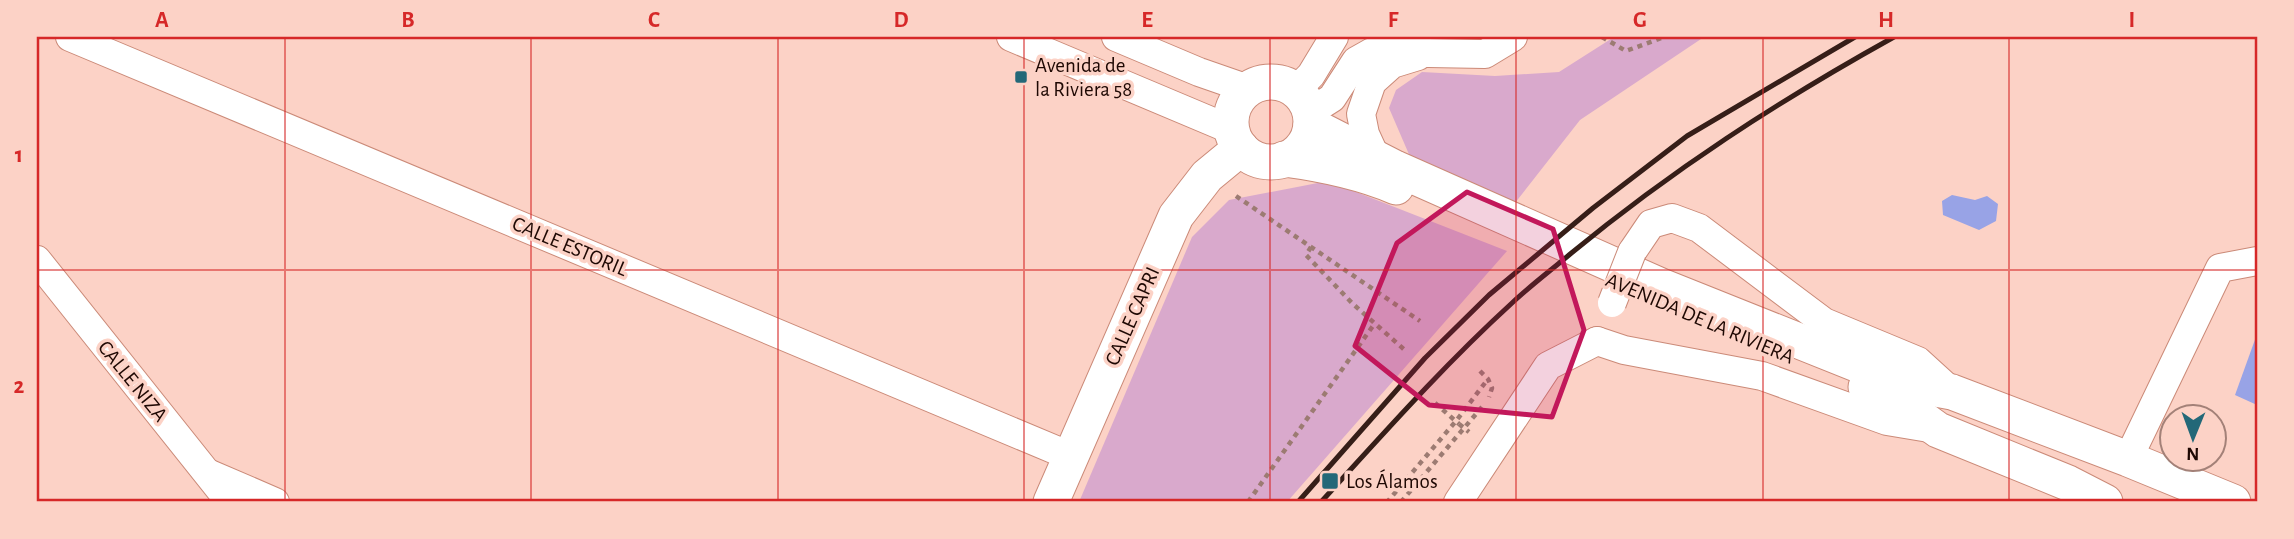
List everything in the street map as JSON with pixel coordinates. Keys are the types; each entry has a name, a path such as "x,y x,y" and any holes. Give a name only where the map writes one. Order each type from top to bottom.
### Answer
{"street":[{"name":"CALLE ESTORIL","path":"70,37 1070,456"},
{"path":"1011,37 1237,139 1261,160 1284,159 1303,146 1309,136 1306,109 1311,75 1334,37"},
{"path":"1116,37 1199,72 1248,89"},
{"path":"1306,109 1332,98 1356,61 1372,52 1485,54 1513,37"},
{"path":"1376,158 1365,134 1362,114 1372,82 1392,64 1428,52"},
{"path":"1237,139 1234,107 1248,89 1260,83 1285,84 1306,109"},
{"name":"AVENIDA DE LA RIVIERA","path":"1306,109 1376,158 1661,286 1904,383 1952,392 2233,502"},
{"name":"CALLE CAPRI","path":"1051,502 1176,216 1237,139"},
{"name":"AVENIDA DE LA RIVIERA","path":"1284,159 1316,163 1381,180 1604,278 1898,401 1938,430 2068,483 2107,502 2128,459"},
{"path":"1458,502 1548,366 1597,341 1632,252 1651,223 1671,218 1699,228 1824,321 1918,360 1952,392"},
{"name":"CALLE NIZA","path":"37,260 230,502"},
{"path":"2128,459 2220,268 2257,261"},
{"path":"1597,341 1624,350 1762,376 1887,421 1938,430"},
{"path":"205,472 275,502"}],"path":[{"path":"1602,37 1626,51 1664,37"},
{"path":"1207,176 1420,321"},
{"path":"1311,247 1306,255 1407,352"},
{"path":"1248,502 1375,323"},
{"path":"1401,502 1489,398 1492,388 1480,371"},
{"path":"1390,502 1388,501 1458,422 1488,379"},
{"path":"1435,403 1469,432"}],"highlighted area":[{"path":"1467,192 1553,229 1584,330 1552,417 1429,405 1355,346 1397,243"}],"shaded area":[{"path":"1614,37 1704,37 1580,120 1515,203 1411,159 1389,108 1396,90 1422,72 1495,76 1559,72"},
{"path":"1328,181 1507,251 1287,502 1079,502 1192,237 1229,200"}],"water":[{"path":"1952,195 1975,200 1987,196 1998,204 1996,221 1979,230 1943,215 1942,201"},
{"path":"2257,334 2257,405 2235,395"}],"railway":[{"path":"1298,502 1425,358 1489,295 1593,208 1687,136 1855,37"},
{"path":"1321,502 1462,351 1519,297 1569,255 1647,194 1726,138 1894,37"}],"place":[{"name":"Avenida de la Riviera 58","path":"1021,77"},
{"name":"Los Álamos","path":"1330,481"}]}
